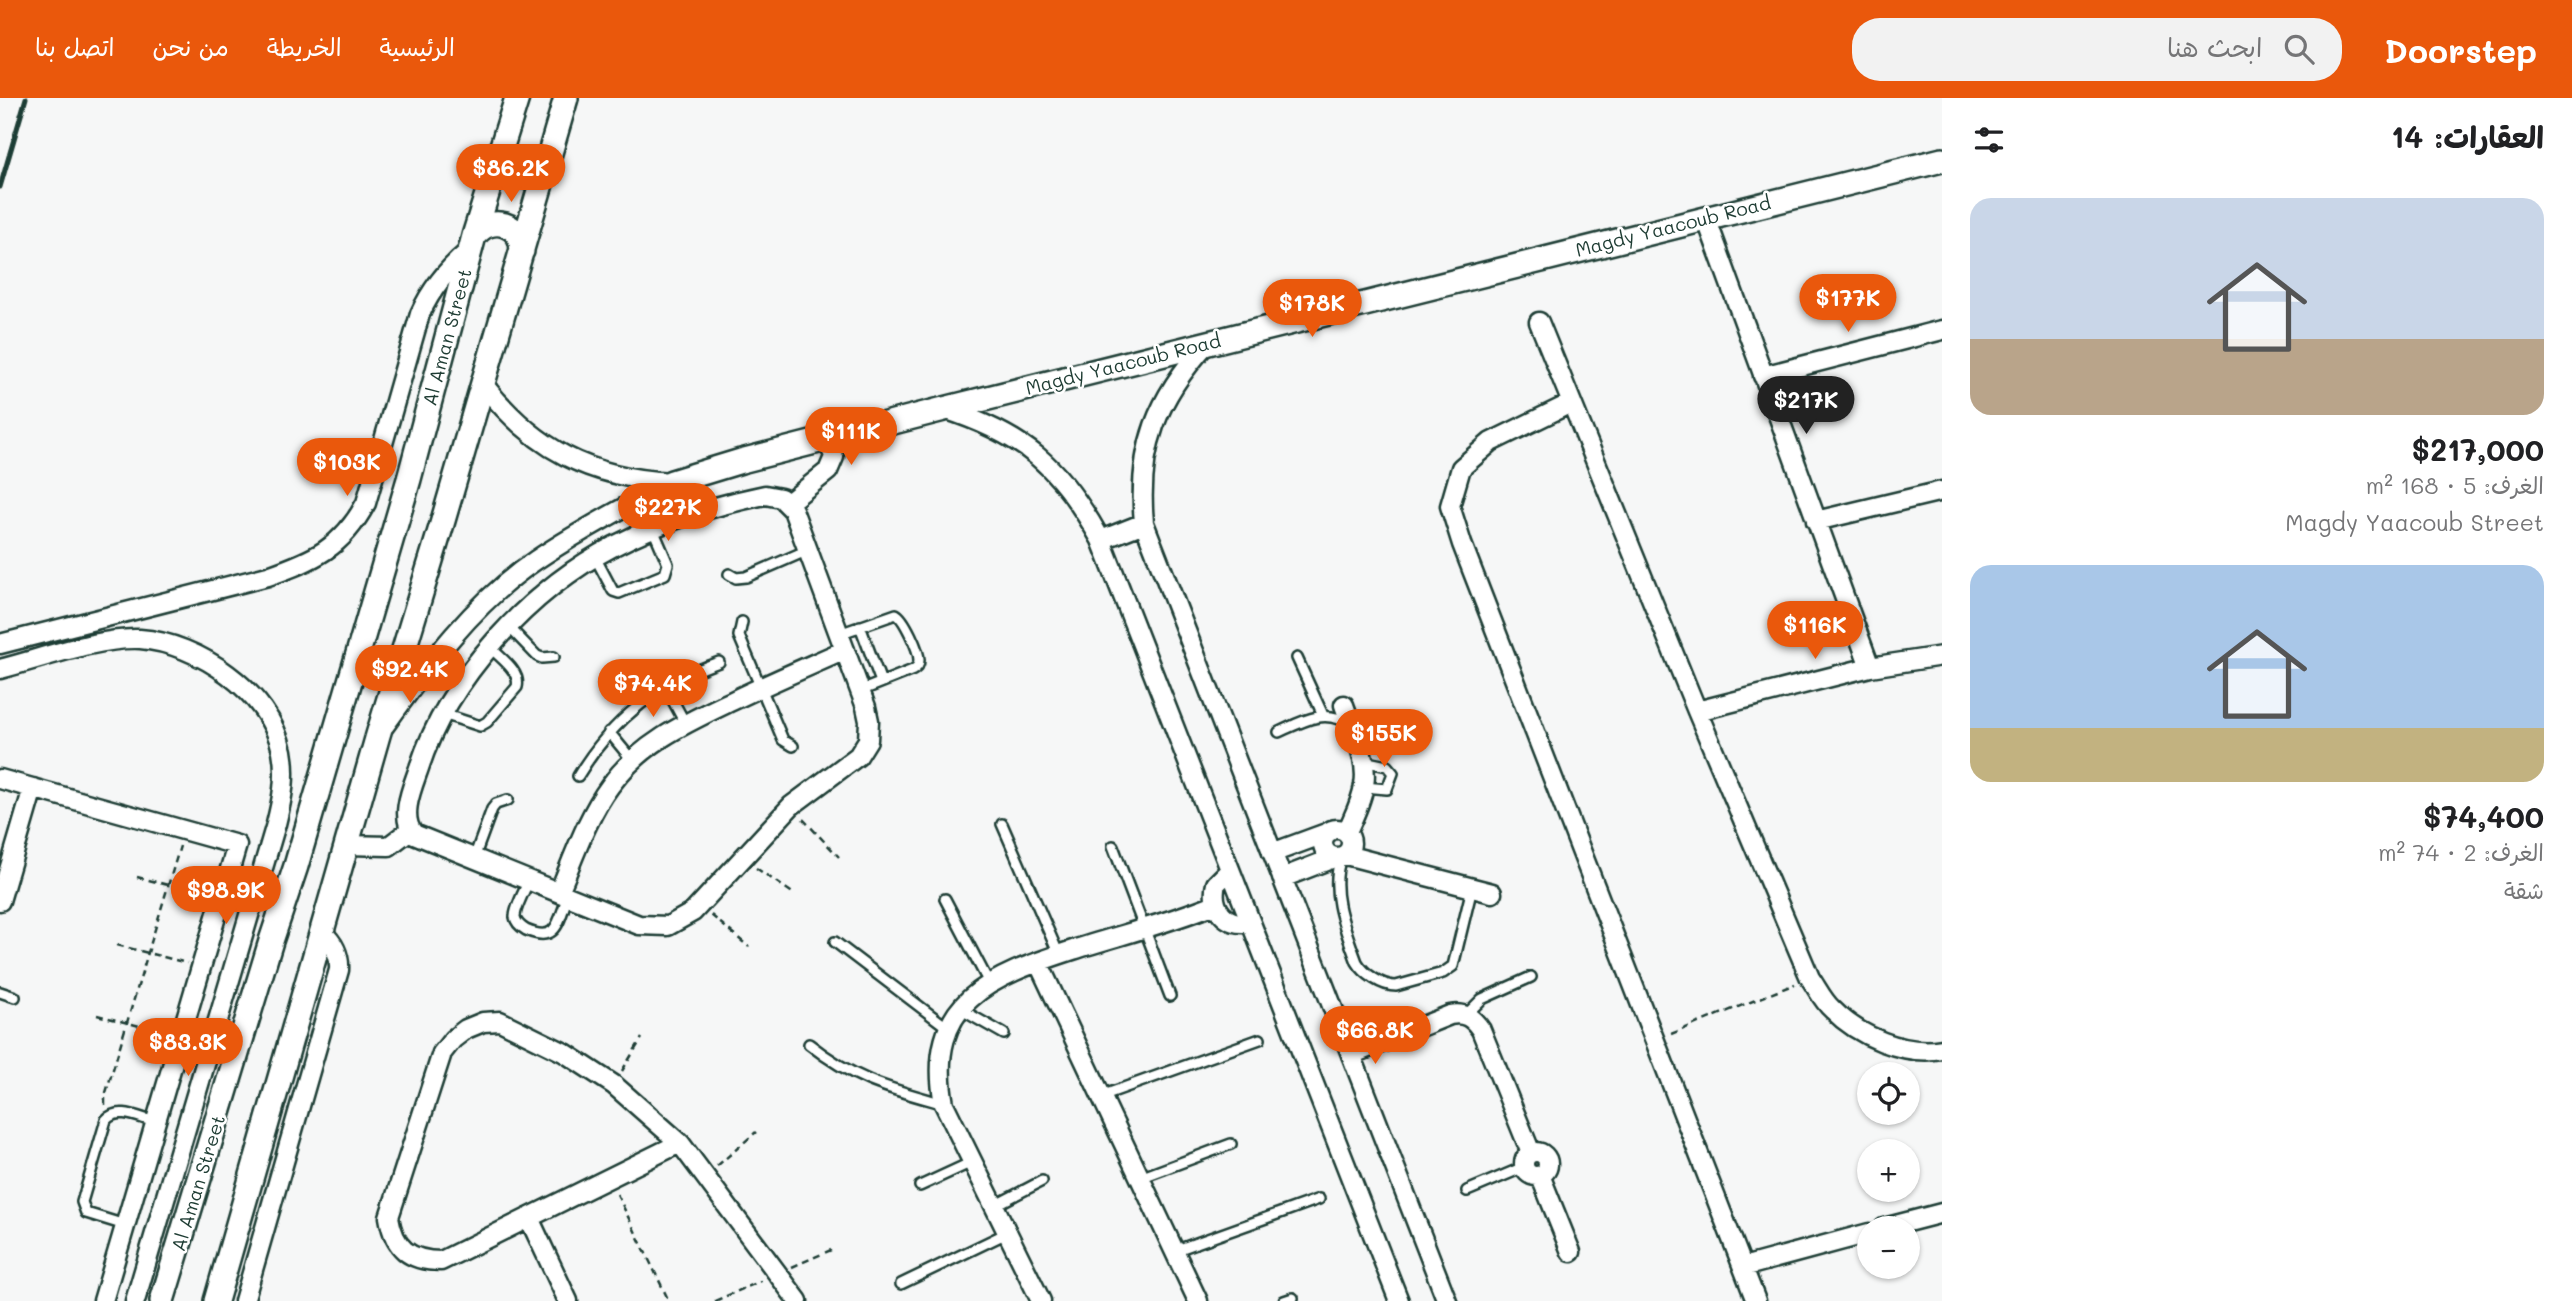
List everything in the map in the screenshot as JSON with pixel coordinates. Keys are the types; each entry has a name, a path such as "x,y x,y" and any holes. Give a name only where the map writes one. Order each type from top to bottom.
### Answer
{"street":[{"name":"Al Aman Street","path":"162,1301 317,794 409,479 472,243 517,98"},
{"path":"216,1301 378,735 566,98"},
{"path":"501,150 503,163 512,174 518,176 531,177 547,165"},
{"name":"Magdy Yaacoub Road","path":"378,735 424,672 460,629 495,594 536,560 672,482 944,409 1942,160"},
{"path":"1706,218 1870,667"},
{"path":"0,644 268,576 319,556 346,534 358,519 372,486 420,314 427,299 446,272 472,243 479,230 491,223 505,225 516,232 522,251"},
{"path":"1539,322 1697,711 1810,978 1832,1009 1862,1032 1897,1047 1942,1049"},
{"path":"1763,376 1942,330"},
{"path":"1207,343 1185,368 1166,396 1153,426 1144,459 1141,493 1144,523 1447,1301"},
{"name":"Magdy Yaacoub Road","path":"483,384 519,425 565,457 617,476 672,482"},
{"path":"1571,403 1491,442 1461,468 1450,506 1462,544 1756,1301"},
{"path":"944,409 984,422 1021,443 1045,463 1080,503 1101,540 1399,1301"},
{"path":"788,503 828,471 834,457 828,439"},
{"path":"1816,521 1942,491"},
{"path":"765,495 782,498 788,503 808,550 869,721 868,740 864,749 791,806 693,912 677,923 649,927 414,834 407,820 412,787 441,713 490,647 557,585 595,557 653,529 717,505 765,495"},
{"path":"1101,540 1144,523"},
{"path":"0,669 116,640 139,639 183,648 222,671 249,692 270,721 282,750 285,787 276,824 135,1301"},
{"path":"563,894 592,816 610,786 632,760 685,723 761,687 842,642"},
{"path":"1697,711 1870,667 1942,656"},
{"path":"1272,853 1338,832 1364,787 1363,761 1344,705"},
{"path":"0,779 237,845 103,1301"},
{"path":"0,901 33,788"},
{"path":"346,845 389,846 410,830"},
{"path":"1282,878 1341,856 1352,841 1338,832 1325,836 1326,852 1341,856 1492,893"},
{"path":"1230,870 1216,884 1215,904 1222,915 1232,922 1250,922"},
{"path":"1041,1301 944,1104 939,1077 941,1050 948,1028 973,994 989,983 1038,962 1215,904"},
{"path":"224,1272 246,1292 339,970 338,954 322,932"},
{"path":"1038,962 1198,1301"},
{"path":"1351,1055 1450,1015 1458,1013 1475,1021 1481,1030 1532,1165 1571,1252"},
{"path":"680,1143 441,1261 425,1261 410,1256 391,1232 389,1217 442,1053 466,1029 482,1022 500,1021 565,1053 614,1085 680,1143 798,1301"},
{"path":"1920,1219 1942,1213"},
{"path":"528,1217 568,1301"},
{"path":"1743,1267 1857,1236"}],"lane":[{"path":"595,557 612,591 619,593 664,573 668,564 653,529"},
{"path":"729,574 737,578 746,577 808,550"},
{"path":"842,642 860,626 891,614 900,616 919,658 917,667 913,670 860,691"},
{"path":"742,622 739,636 783,740 793,746"},
{"path":"860,626 881,682"},
{"path":"510,628 537,656 554,657"},
{"path":"441,713 480,726 487,722 516,687 518,680 515,674 490,647"},
{"path":"1297,658 1323,715"},
{"path":"578,776 609,732 636,707 665,686 719,662"},
{"path":"665,686 685,723"},
{"path":"1279,732 1323,715 1338,718 1351,725"},
{"path":"609,732 632,760"},
{"path":"1363,761 1389,767 1393,773 1387,789 1364,787"},
{"path":"474,858 492,809 496,804 508,800"},
{"path":"1002,824 1059,955"},
{"path":"1113,846 1170,996"},
{"path":"1341,856 1336,877 1336,894 1357,962 1362,970 1389,986 1443,973 1453,966 1472,888"},
{"path":"529,880 515,915 517,923 523,929 542,936 550,934 555,928 563,894"},
{"path":"945,899 989,983"},
{"path":"835,942 948,1028"},
{"path":"1466,1015 1482,999 1531,977"},
{"path":"0,992 15,997"},
{"path":"960,1009 1004,1034"},
{"path":"1101,1096 1260,1039"},
{"path":"809,1044 830,1060 877,1086 944,1104"},
{"path":"125,1225 86,1213 82,1202 106,1120 111,1114 118,1112 155,1122"},
{"path":"1140,1178 1231,1144"},
{"path":"920,1186 972,1161"},
{"path":"1467,1191 1532,1165"},
{"path":"994,1206 1042,1181"},
{"path":"1174,1251 1319,1199"},
{"path":"901,1284 1007,1233"}],"path":[{"path":"791,806 839,857"},
{"path":"111,1114 104,1096 185,830"},
{"path":"742,858 794,894"},
{"path":"137,877 220,899"},
{"path":"699,905 749,947"},
{"path":"117,944 200,967"},
{"path":"1655,1040 1810,978"},
{"path":"97,1015 180,1037"},
{"path":"614,1085 642,1038"},
{"path":"705,1176 756,1132"},
{"path":"609,1178 669,1301"}],"railway":[{"path":"0,187 26,98"}]}
